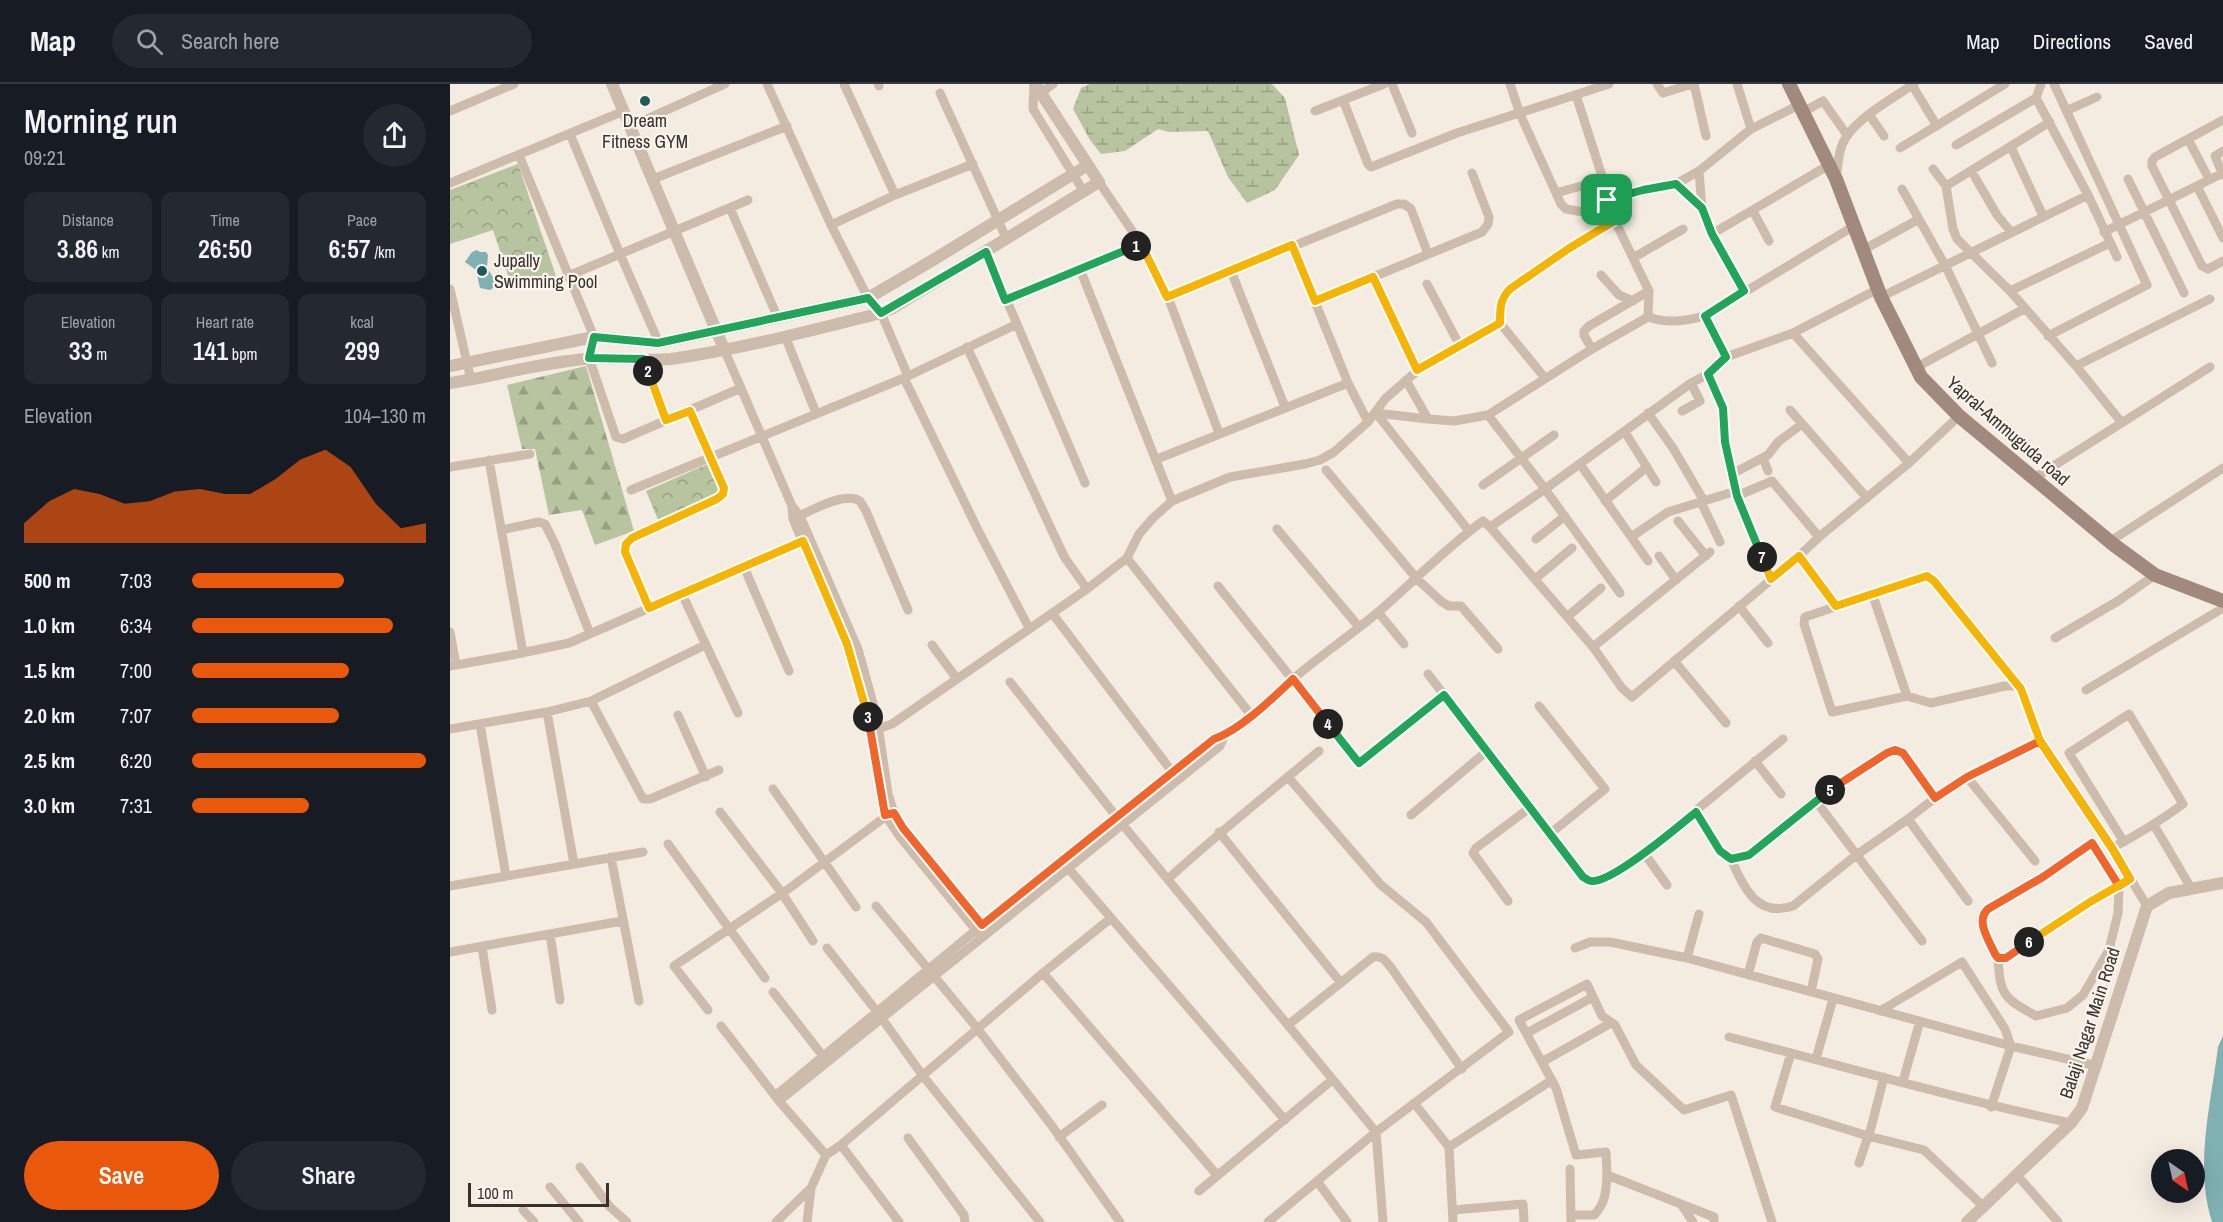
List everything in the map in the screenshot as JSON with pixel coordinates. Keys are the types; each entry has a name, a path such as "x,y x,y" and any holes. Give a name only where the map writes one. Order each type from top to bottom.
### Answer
{"main road":[{"name":"Yapral-Ammuguda road","path":"1789,84 1836,179 1880,293 1921,377 1959,416 2109,542 2155,575 2223,601"}],"street":[{"path":"450,111 514,84"},
{"path":"612,84 807,539 847,644 875,730 890,814 982,931"},
{"path":"631,126 725,84"},
{"path":"767,84 831,225 868,298 881,313 906,377 979,532 1029,628"},
{"path":"844,84 895,195"},
{"path":"1037,87 1053,84"},
{"path":"1315,111 1384,84"},
{"path":"1392,84 1412,133"},
{"path":"1510,84 1520,114 1561,204 1566,208 1584,212 1603,227"},
{"path":"1344,100 1371,167 1457,134 1609,84"},
{"path":"1657,84 1662,93 1690,84 1706,136"},
{"path":"1737,84 1751,129"},
{"path":"1900,148 2005,84"},
{"path":"1956,145 2036,98 2041,84"},
{"path":"2048,336 2147,285 2054,84"},
{"path":"1836,179 1841,147 1847,135 1900,88 1913,85 1937,126"},
{"path":"941,87 1006,240"},
{"path":"1037,87 1141,244 1167,297 1219,433"},
{"path":"1037,87 1033,109 1084,192"},
{"path":"1576,95 1614,221 1649,291 1648,317"},
{"path":"2068,110 2097,97"},
{"path":"2036,98 2088,195 2117,257"},
{"path":"1607,200 1676,184 1699,171 1751,129 1823,101 1847,135"},
{"path":"450,183 624,111"},
{"path":"1870,116 1884,136"},
{"path":"2223,120 2155,157 2152,161 2152,166 2202,266 2208,269 2223,261"},
{"path":"1946,186 2050,122"},
{"path":"653,178 787,126"},
{"path":"570,134 658,343"},
{"path":"2188,139 2210,179"},
{"path":"2011,147 2043,216"},
{"path":"2104,232 2223,174 2215,156 2223,151"},
{"path":"519,156 594,337 589,358 616,437 623,439 741,388"},
{"path":"831,225 895,195 973,164"},
{"path":"450,366 594,337 658,343 868,298 1088,165"},
{"path":"1712,234 1829,165"},
{"path":"1933,169 1946,186 1953,229 1957,239 2010,291 2076,366 2122,423"},
{"path":"1699,171 1702,208 1712,234 1744,291"},
{"path":"1972,172 1996,215 2011,232"},
{"path":"1315,301 1482,232 1488,224 1489,217 1472,173"},
{"path":"2128,179 2184,293"},
{"path":"1556,194 1603,180"},
{"path":"450,383 556,362 589,358 668,359 785,336 881,313 1006,240 1099,182"},
{"path":"1676,184 1702,208"},
{"path":"2197,186 2223,238"},
{"path":"1902,189 1946,267 1992,363"},
{"path":"1490,527 1690,383 1708,374 1726,357 1793,333 1880,293 1946,267 2011,232 2088,195"},
{"path":"568,276 748,200"},
{"path":"1167,297 1397,204 1404,204 1411,209 1428,254"},
{"path":"730,208 777,316"},
{"path":"1753,211 1769,241"},
{"path":"1863,250 1919,219"},
{"path":"1545,378 1500,323 1500,306 1504,296 1510,289 1614,221"},
{"path":"1376,413 1454,421 1488,415 1592,349 1648,317 1665,322 1686,321 1705,316 1854,226"},
{"path":"1633,258 1683,229"},
{"path":"2010,291 2110,243"},
{"path":"1005,300 1141,244"},
{"path":"1292,245 1348,383 1368,422"},
{"path":"986,252 1084,483"},
{"path":"1080,269 1172,501"},
{"path":"1231,271 1285,407"},
{"path":"1601,275 1619,295 1633,301"},
{"path":"1373,277 1417,370"},
{"path":"1427,284 1460,346"},
{"path":"450,289 471,380"},
{"path":"1592,349 1584,335 1588,326 1649,291"},
{"path":"2076,366 2210,299"},
{"path":"1915,368 2024,309"},
{"path":"1705,316 1726,357"},
{"path":"875,730 892,724 1127,558 1139,534 1172,501 1230,477 1320,460 1334,453 1368,422 1385,399 1417,370 1500,323"},
{"path":"631,490 906,377 1017,324"},
{"path":"1793,333 1909,463"},
{"path":"785,336 816,413"},
{"path":"967,347 1065,558 1087,588"},
{"path":"644,359 666,420"},
{"path":"2033,479 2210,367"},
{"path":"1708,374 1723,408 1725,442 1736,494 1771,579"},
{"path":"1406,380 1428,418"},
{"path":"1157,459 1348,383"},
{"path":"1682,411 1700,401 1690,383"},
{"path":"1790,410 1867,498"},
{"path":"649,608 625,552 626,544 632,538 717,499 723,494 724,488 690,411"},
{"path":"1376,413 1469,531"},
{"path":"1648,413 1673,448 1703,501 1720,542"},
{"path":"1488,415 1620,593"},
{"path":"982,931 1068,868 1173,773 1214,739 1225,735 1251,715 1378,612 1483,521 1567,616 1593,647 1622,688 1632,697 1909,463 1959,416"},
{"path":"1732,474 1768,455 1778,442 1802,424"},
{"path":"1625,432 1656,483"},
{"path":"1483,485 1554,435"},
{"path":"450,467 530,454"},
{"path":"1763,458 1768,471"},
{"path":"489,460 523,653"},
{"path":"1580,464 1648,561"},
{"path":"1605,501 1647,467"},
{"path":"2109,542 2223,468"},
{"path":"1326,470 1417,579 1442,602 1449,606 1461,606 1498,649"},
{"path":"1631,537 1668,512 1736,494 1772,481 1819,537"},
{"path":"797,517 849,497 860,501 866,510 908,610"},
{"path":"1536,539 1565,516"},
{"path":"1593,647 1708,554 1678,521"},
{"path":"501,530 538,522 545,524 555,543 590,634"},
{"path":"1277,529 1359,627"},
{"path":"450,632 453,665 523,653 569,642 807,539"},
{"path":"1535,579 1572,548"},
{"path":"1659,556 1676,580"},
{"path":"1799,556 1836,606"},
{"path":"1127,558 1251,715"},
{"path":"744,567 789,671"},
{"path":"2055,638 2118,601 2155,575"},
{"path":"2018,686 2005,686 1931,703 1907,696 1832,712 1804,624 1805,617 1927,576 1934,581 2021,689 2040,741 2112,848 2147,906 2169,893 2223,883"},
{"path":"1218,586 1359,763 1444,695"},
{"path":"1567,616 1601,588"},
{"path":"1872,593 1907,696"},
{"path":"682,594 738,713"},
{"path":"1739,606 1768,643"},
{"path":"2086,690 2223,608"},
{"path":"1378,612 1404,644"},
{"path":"1052,613 1173,773"},
{"path":"450,729 547,712 591,701 705,645"},
{"path":"932,645 957,679"},
{"path":"1674,661 1726,723"},
{"path":"1428,674 1583,877 1592,881 1604,879 1644,853 1783,739"},
{"path":"1010,682 1120,822 1376,1132 1383,1222"},
{"path":"591,701 643,799 650,799 719,771"},
{"path":"1539,706 1605,789 1551,833"},
{"path":"547,712 574,864"},
{"path":"2112,848 2124,842 2154,825 2183,804 2129,714 2069,753 2124,842"},
{"path":"678,715 706,777"},
{"path":"480,724 506,876"},
{"path":"777,1098 982,931 1220,746 1225,735"},
{"path":"1696,812 1720,851 1731,859 1742,884 1758,904 1773,909 1783,909 1793,906 1855,856 1967,777 2040,741"},
{"path":"1168,879 1219,832 1319,750"},
{"path":"1731,859 1749,855 1815,800 1895,750 1903,753 1935,798"},
{"path":"1411,815 1487,751"},
{"path":"1755,761 1780,794"},
{"path":"1268,1222 1376,1132 1509,1032 1426,921 1381,885 1288,777"},
{"path":"1967,777 2035,861"},
{"path":"773,789 856,907"},
{"path":"1815,800 1855,856 1922,941"},
{"path":"1508,901 1473,853 1476,848 1531,807"},
{"path":"720,812 782,893 813,941"},
{"path":"708,1010 674,966 782,893 890,814"},
{"path":"1908,819 1968,901"},
{"path":"2154,825 2192,888"},
{"path":"1219,832 1341,982"},
{"path":"2092,843 2119,886 2118,913 2109,950 2083,995 2067,1008 2036,1017 2010,1001 2000,984 1998,958 1981,921 1982,915 2092,843"},
{"path":"668,844 765,978"},
{"path":"450,886 643,852"},
{"path":"1644,853 1667,885"},
{"path":"611,857 639,1001"},
{"path":"1068,868 1285,1120"},
{"path":"1998,958 2006,958 2090,902 2130,879"},
{"path":"876,906 977,1028 1120,1222"},
{"name":"Balaji Nagar Main Road","path":"1967,1222 2071,1123 2082,1108 2147,906"},
{"path":"1688,958 1699,914"},
{"path":"807,1222 811,1188 826,1155 841,1145 977,1028 1111,918"},
{"path":"450,952 622,921"},
{"path":"550,934 560,1000"},
{"path":"1748,975 1756,942 1761,938 1815,954 1818,958 1811,992"},
{"path":"1575,948 1590,942 1610,942 1688,958 1833,999 2097,1066"},
{"path":"482,946 492,1010"},
{"path":"827,948 923,1076 1040,1222"},
{"path":"1288,1024 1373,957 1383,958 1462,1069"},
{"path":"1880,1011 1962,962 2005,1029 2011,1046 1991,1107"},
{"path":"1043,973 1217,1175"},
{"path":"1570,1168 1571,1218 1594,1215 1605,1199 1606,1152 1576,1155 1556,1088 1520,1020 1587,984 1602,1016 1620,1034 1636,1065 1684,1110 1731,1095 1772,1222"},
{"path":"773,992 825,1059"},
{"path":"1527,1033 1593,998"},
{"path":"1816,1059 1833,999"},
{"path":"1903,1081 1920,1021"},
{"path":"1542,1062 1611,1023"},
{"path":"721,1026 777,1098 826,1155"},
{"path":"1730,1037 1903,1081 1991,1107 2071,1123"},
{"path":"1791,1053 1775,1107 1868,1136 1924,1150 1984,1207"},
{"path":"1859,1163 1884,1077"},
{"path":"1198,1191 1332,1080"},
{"path":"1449,1147 1552,1080"},
{"path":"1414,1103 1449,1147 1453,1222"},
{"path":"1059,1137 1102,1105"},
{"path":"908,1138 964,1215 965,1222"},
{"path":"841,1145 899,1222"},
{"path":"580,1167 610,1207 627,1222"},
{"path":"1607,1175 1714,1217 1714,1222"},
{"path":"2017,1175 2058,1222"},
{"path":"1317,1181 1347,1222"},
{"path":"550,1187 579,1222"},
{"path":"776,1222 811,1188"},
{"path":"1453,1210 1523,1204 1524,1222"},
{"path":"1681,1204 1693,1222"},
{"path":"523,1210 534,1222"}],"green space":[{"path":"1090,84 1272,84 1285,98 1299,155 1275,190 1247,203 1228,177 1208,131 1169,132 1158,129 1125,151 1101,154 1090,140 1073,109 1081,88"},
{"path":"518,164 556,276 513,290 493,230 450,244 450,190"},
{"path":"586,366 634,531 595,545 582,510 549,515 535,449 522,449 507,385"},
{"path":"710,463 723,494 659,522 646,491"}],"water":[{"name":"Jupally Swimming Pool","path":"477,250 486,252 488,255 487,267 495,281 490,290 480,288 476,270 465,262 472,252"},
{"path":"2223,1036 2223,1222 2212,1222 2205,1186 2205,1149 2218,1047"}],"place":[{"name":"Dream Fitness GYM","path":"645,101"},
{"name":"Jupally Swimming Pool","path":"482,271"}],"route":[{"path":"1607,200 1614,221 1510,289 1500,306 1500,323 1417,370 1373,277 1315,301 1292,245 1167,297 1141,244 1005,300 986,252 881,313 868,298 658,343 594,337 589,358 644,359 666,420 690,411 724,488 723,494 717,499 632,538 626,544 625,552 649,608 803,541 851,656 872,731 885,815 894,813 903,828 982,925 1214,739 1225,735 1251,715 1293,679 1359,763 1444,695 1583,877 1592,881 1604,879 1644,853 1696,812 1720,851 1731,859 1749,855 1815,800 1887,753 1895,750 1903,753 1935,798 1967,777 2040,741 2112,848 2130,879 2119,886 2092,843 1982,915 1981,921 1998,958 2006,958 2090,902 2119,886 2126,881 2130,879 2112,848 2076,795 2040,741 2021,689 1934,581 1927,576 1836,606 1799,556 1771,579 1737,496 1725,442 1723,408 1708,374 1726,357 1705,316 1744,291 1712,234 1702,208 1676,184 1607,200"}]}
